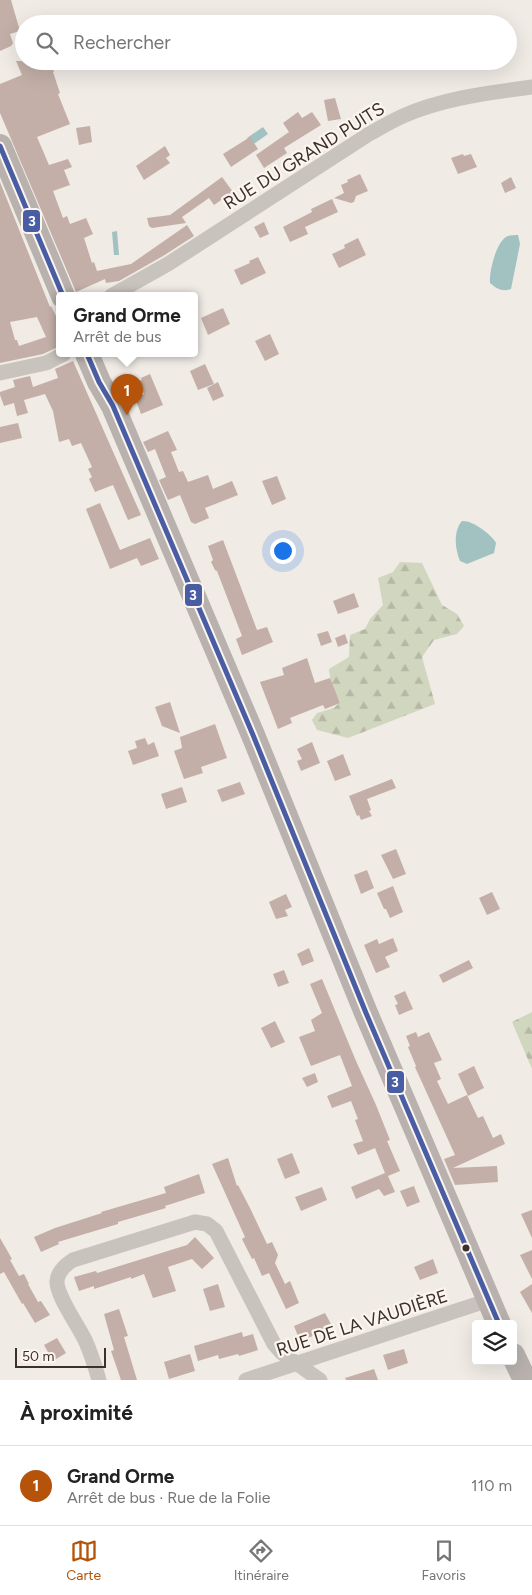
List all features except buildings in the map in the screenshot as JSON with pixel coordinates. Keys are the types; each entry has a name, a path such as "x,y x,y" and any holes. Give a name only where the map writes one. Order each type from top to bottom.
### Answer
{"main road":[{"path":"0,146 61,292"},
{"path":"88,357 99,382 113,406 253,735 366,1013 497,1320"},
{"path":"517,1363 525,1380"}],"street":[{"name":"RUE DU GRAND PUITS","path":"118,292 168,264 369,134 402,116 435,104 464,97 532,87"},
{"path":"0,373 46,362 57,357"},
{"path":"99,1380 84,1338 59,1293 57,1281 60,1271 73,1260 194,1222 207,1224 216,1231 267,1333 278,1349 320,1380"},
{"name":"RUE DE LA VAUDIÈRE","path":"246,1380 489,1300"}],"green space":[{"path":"400,562 422,563 442,605 457,614 464,626 457,634 434,640 422,657 435,704 348,738 317,730 312,720 317,713 334,708 340,702 331,684 329,669 349,657 350,635 365,629 370,619 383,605 378,578 393,572"},
{"path":"532,1012 532,1069 512,1022"}],"water":[{"path":"263,127 268,134 252,145 247,138"},
{"path":"117,231 119,255 114,255 112,232"},
{"path":"518,235 520,244 511,289 500,289 490,283 494,258 502,240 509,236"},
{"path":"462,521 476,525 490,536 496,543 494,553 467,564 460,561 456,535"}],"transit line":[{"name":"3","path":"0,146 61,292"},
{"name":"3","path":"88,357 99,382 113,406 253,735 366,1013 497,1320"}],"place":[{"name":"Grand Orme","path":"127,415"}]}
